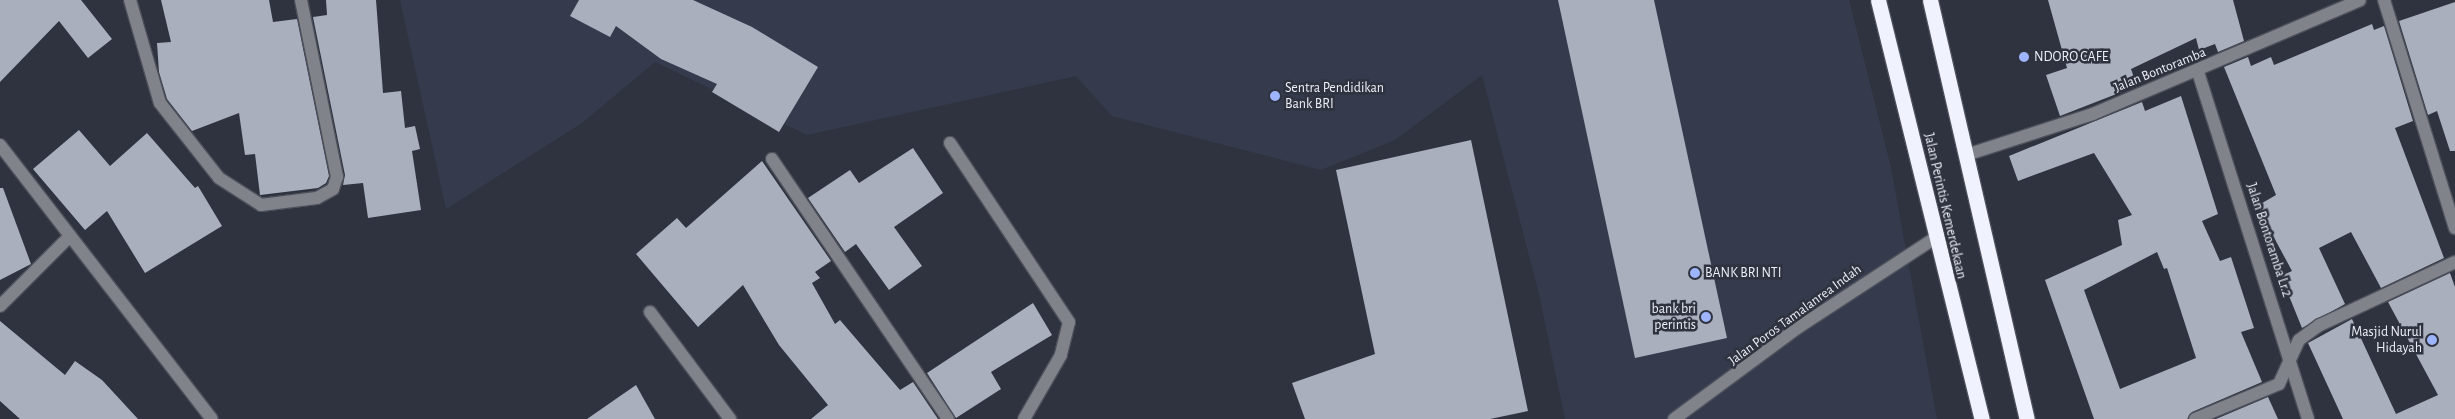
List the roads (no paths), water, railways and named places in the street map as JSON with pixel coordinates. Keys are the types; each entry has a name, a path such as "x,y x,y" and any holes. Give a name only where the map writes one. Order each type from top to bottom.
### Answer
{"highway":[{"name":"Jalan Perintis Kemerdekaan","path":"1878,0 1935,238 1982,419"},
{"path":"1930,0 2027,419"}],"street":[{"path":"130,0 160,103 218,178 261,205 317,198 333,189 337,177 301,0"},
{"name":"Jalan Bontoramba","path":"1966,155 2085,117 2198,72 2360,0"},
{"path":"2384,0 2455,228"},
{"name":"Jalan Bontoramba Lr.2","path":"2198,72 2308,419"},
{"path":"950,143 1069,322 1061,355 1024,419"},
{"path":"0,145 212,419"},
{"path":"772,160 948,419"},
{"path":"0,306 70,236"},
{"name":"Jalan Poros Tamalanrea Indah","path":"1674,419 1807,322 1935,238"},
{"path":"2195,419 2279,384 2299,340 2320,325 2455,262"},
{"path":"650,312 730,419"}],"place":[{"name":"NDORO CAFE","path":"2024,57"},
{"name":"Sentra Pendidikan Bank BRI","path":"1275,96"},
{"name":"BANK BRI NTI","path":"1695,273"},
{"name":"bank bri perintis","path":"1706,317"},
{"name":"Masjid Nurul Hidayah","path":"2432,340"}]}
